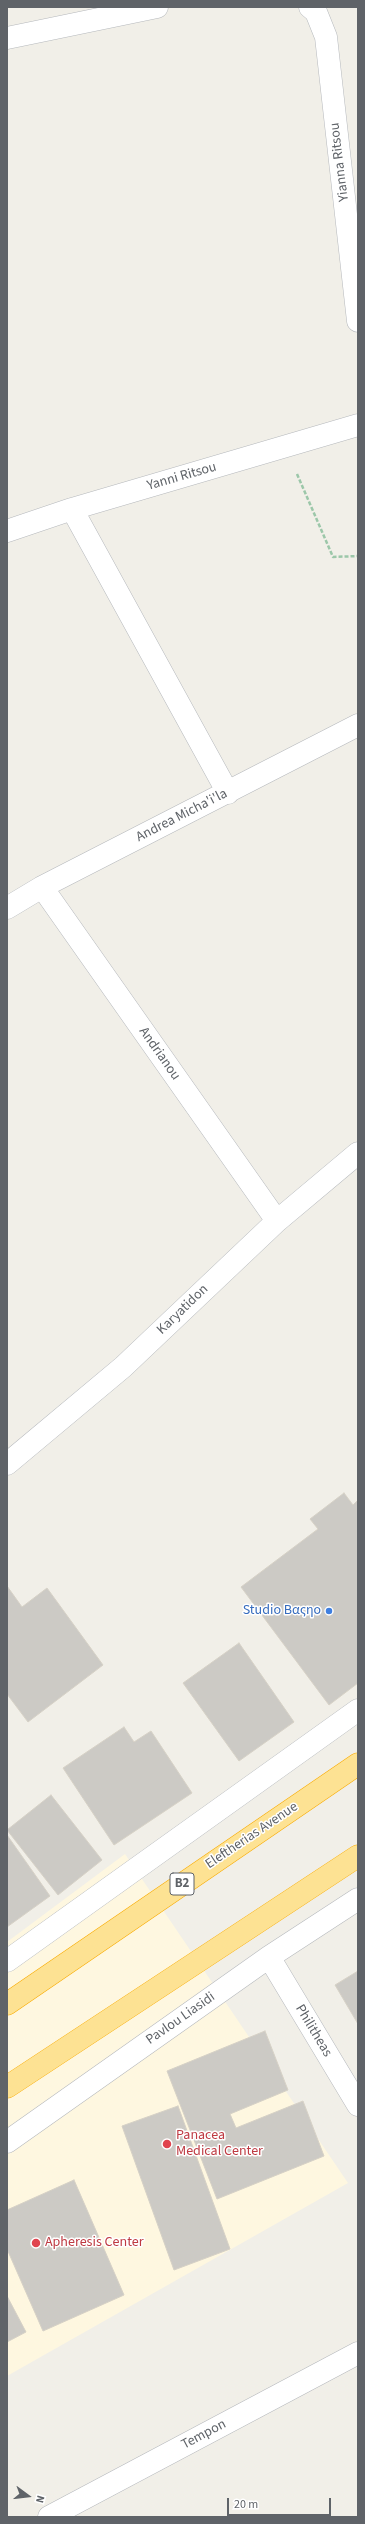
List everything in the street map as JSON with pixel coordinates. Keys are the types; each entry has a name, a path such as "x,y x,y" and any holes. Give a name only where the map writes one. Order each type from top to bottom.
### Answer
{"highway":[{"name":"Eleftherias Avenue","path":"7,2004 358,1764"},
{"path":"7,2087 358,1856"}],"street":[{"path":"7,38 157,7"},
{"name":"Yianna Ritsou","path":"310,7 316,12 326,37 358,321"},
{"name":"Yanni Ritsou","path":"7,531 72,509 358,425"},
{"path":"72,509 228,793"},
{"name":"Andrea Micha'i'la","path":"7,908 42,887 228,793 358,725"},
{"name":"Andrianou","path":"42,887 277,1221"},
{"name":"Karyatidon","path":"7,1464 123,1367 277,1221 358,1153"},
{"path":"7,1961 358,1710"},
{"name":"Pavlou Liasidi","path":"7,2142 269,1957 358,1899"},
{"name":"Philitheas","path":"269,1957 358,2105"},
{"name":"Tempon","path":"49,2517 358,2353"}],"path":[{"path":"285,446 332,557 358,556"}],"shaded area":[{"path":"125,1854 348,2183 7,2376 7,1942"}],"building":[{"path":"344,1493 353,1505 358,1500 358,1683 329,1705 241,1587 318,1529 310,1519"},
{"path":"7,1586 22,1607 47,1588 103,1665 28,1722 7,1694"},
{"path":"239,1643 294,1722 239,1761 183,1683"},
{"path":"124,1727 134,1742 151,1731 192,1793 114,1845 63,1768"},
{"path":"51,1795 102,1860 58,1895 7,1830"},
{"path":"7,1835 50,1896 7,1927"},
{"path":"358,1971 358,2024 335,1985"},
{"path":"265,2031 288,2090 230,2114 236,2128 303,2101 324,2156 217,2199 167,2071"},
{"path":"178,2106 230,2249 174,2270 122,2126"},
{"path":"74,2180 124,2295 43,2331 7,2249 7,2210"},
{"path":"7,2296 26,2332 7,2342"}],"place":[{"name":"Studio Βαςηο","path":"329,1611"},
{"name":"Panacea Medical Center","path":"167,2144"},
{"name":"Apheresis Center","path":"36,2243"}]}
